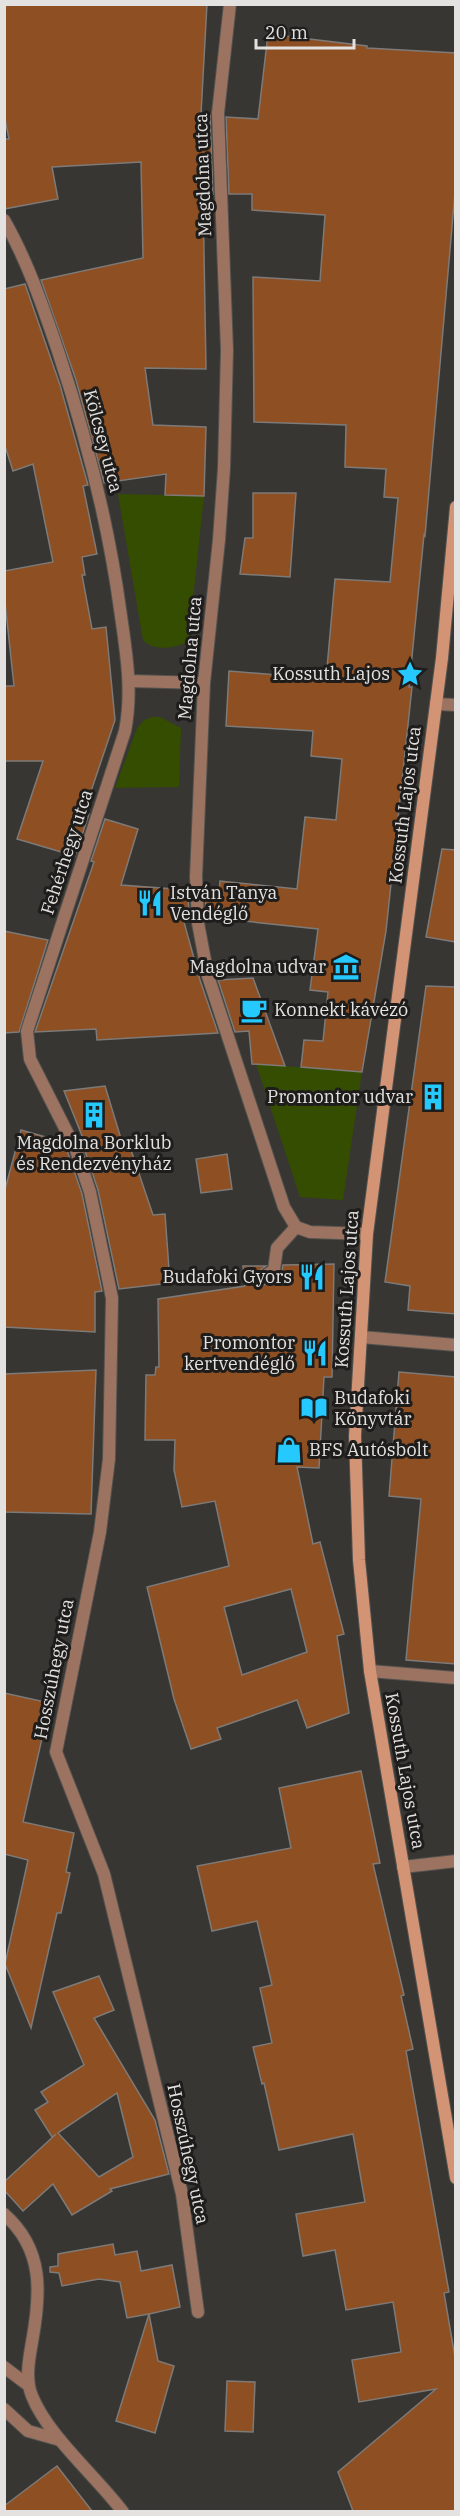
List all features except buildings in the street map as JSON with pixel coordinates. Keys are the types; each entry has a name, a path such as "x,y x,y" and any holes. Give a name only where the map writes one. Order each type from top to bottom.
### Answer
{"main road":[{"name":"Kossuth Lajos utca","path":"456,507 436,704 367,1234 355,1436 359,1560 370,1671 456,2178"}],"street":[{"name":"Magdolna utca","path":"230,4 218,113 227,351 224,468 204,683 196,877 198,923 208,976 284,1207 296,1227"},
{"name":"Kölcsey utca","path":"4,220 41,300 79,414 97,480 112,555 130,681"},
{"path":"130,681 204,683"},
{"name":"Fehérhegy utca","path":"27,1031 125,731 130,707 130,681"},
{"path":"436,704 456,705"},
{"name":"Hosszúhegy utca","path":"27,1031 30,1059 76,1150 90,1192 112,1298 109,1460 101,1522 56,1752 104,1874 182,2194 198,2312"},
{"path":"264,1278 274,1270 277,1248 296,1227 310,1232 367,1234"},
{"path":"361,1337 456,1345"},
{"path":"370,1671 456,1678"},
{"path":"403,1867 456,1861"},
{"path":"4,2214 18,2226 36,2260 38,2295 28,2385 32,2398 60,2440 106,2489 123,2511"},
{"path":"4,2367 28,2385"},
{"path":"4,2409 28,2431 60,2440"}],"green space":[{"path":"118,494 204,496 187,642 170,647 158,647 147,644 143,640"},
{"path":"160,717 181,728 179,787 115,788 137,728 144,720"},
{"path":"256,1064 362,1072 343,1200 300,1197"}],"place":[{"name":"Kossuth Lajos","path":"410,674"},
{"name":"István Tanya Vendéglő","path":"150,903"},
{"name":"Magdolna udvar","path":"346,967"},
{"name":"Konnekt kávézó","path":"254,1010"},
{"name":"Promontor udvar","path":"433,1097"},
{"name":"Magdolna Borklub és Rendezvényház","path":"94,1115"},
{"name":"Budafoki Gyors","path":"312,1277"},
{"name":"Promontor kertvendéglő","path":"315,1353"},
{"name":"Budafoki Könyvtár","path":"314,1408"},
{"name":"BFS Autósbolt","path":"289,1450"}]}
